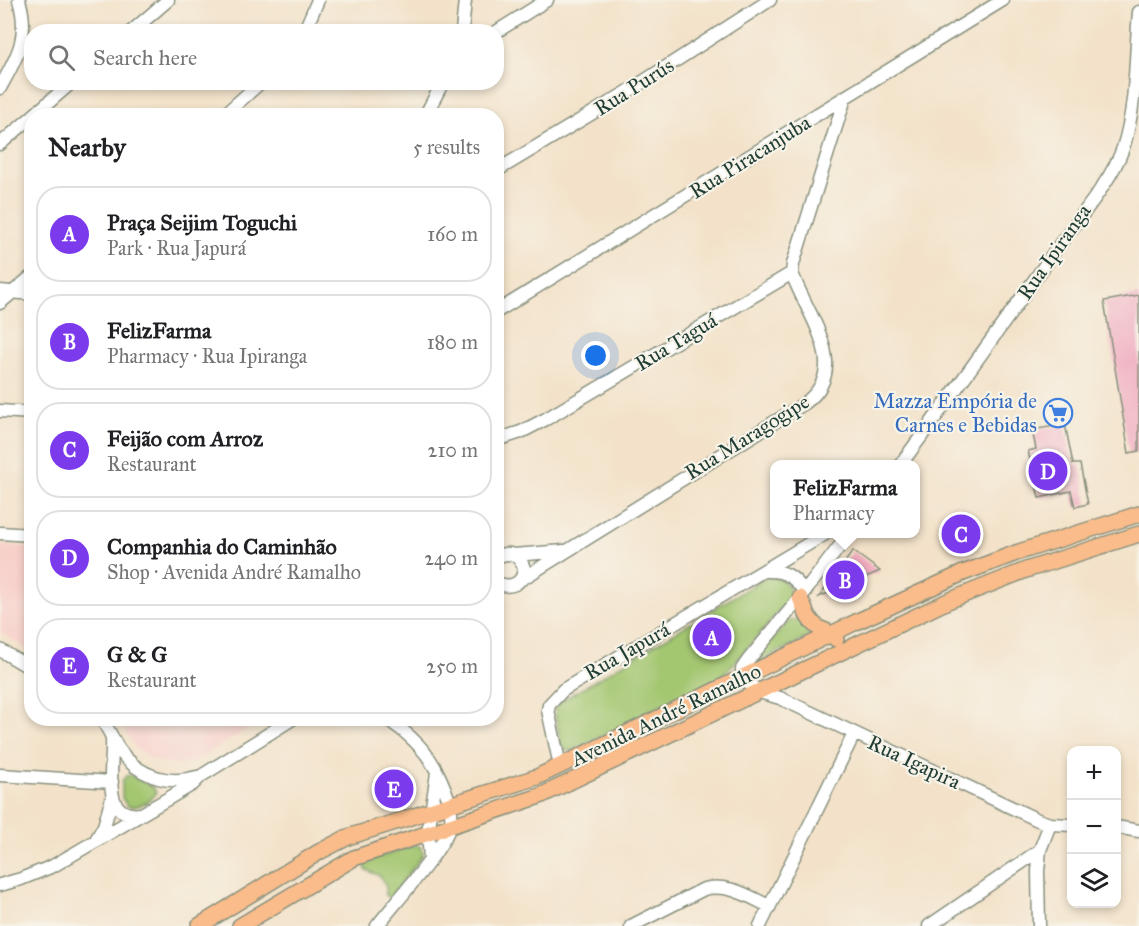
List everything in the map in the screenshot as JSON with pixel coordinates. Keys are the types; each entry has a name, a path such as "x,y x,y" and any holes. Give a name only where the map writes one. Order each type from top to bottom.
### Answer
{"main road":[{"name":"Avenida André Ramalho","path":"199,926 319,852 360,833 513,785 560,766 952,578 993,562 1139,514"},
{"name":"Avenida André Ramalho","path":"240,926 326,873 365,854 540,796 948,601 1026,570 1139,534"},
{"path":"802,595 811,621 817,627 833,634 840,646 839,653"},
{"path":"360,833 365,854"}],"street":[{"path":"0,88 18,55 22,42 24,27 19,0"},
{"path":"140,24 168,0"},
{"path":"308,24 318,0"},
{"path":"463,24 465,0"},
{"path":"504,27 547,0"},
{"name":"Rua Purús","path":"504,166 624,94 770,0"},
{"name":"Rua Piracanjuba","path":"504,307 1003,0"},
{"name":"Rua Ipiranga","path":"905,460 1053,255 1115,164 1122,149 1131,106 1139,12"},
{"path":"41,108 63,90"},
{"path":"232,108 252,90"},
{"path":"429,108 439,90"},
{"path":"792,273 845,98"},
{"path":"0,144 24,123"},
{"name":"Rua Taguá","path":"504,437 521,432 546,418 792,273"},
{"name":"Rua Maragogipe","path":"504,586 513,586 565,551 805,403 817,393 826,373 824,345 792,273"},
{"path":"0,303 6,292 24,281"},
{"path":"6,292 24,293"},
{"path":"0,411 24,412"},
{"path":"0,533 24,534"},
{"name":"Rua Japurá","path":"560,766 549,711 552,701 563,690 818,538"},
{"path":"759,692 742,678 742,669 846,538"},
{"name":"Rua Maragogipe","path":"504,555 565,551"},
{"path":"514,555 519,558 524,568 522,579"},
{"path":"764,571 777,570 795,578 802,595"},
{"path":"2,652 24,664"},
{"name":"Rua Igapira","path":"759,692 780,698 1050,824 1067,825"},
{"path":"105,726 122,754 135,768 156,778 180,781 201,776"},
{"path":"0,885 53,866 193,784 201,776 281,726"},
{"path":"377,926 442,845 451,825 452,814 438,772 418,744 397,726"},
{"path":"760,926 854,734"},
{"path":"96,840 104,826 112,798 112,738"},
{"path":"0,775 112,780 124,770 135,768"},
{"path":"430,858 428,832 438,772"},
{"path":"156,778 161,794 158,805"},
{"path":"112,798 122,811 135,815 142,814"},
{"path":"1039,926 1040,850 1050,824"},
{"path":"1121,828 1139,831"},
{"path":"929,926 1040,850"},
{"path":"631,926 704,889 716,886 729,888 769,906"}],"shaded area":[{"path":"0,545 24,547 24,647 0,632"},
{"path":"122,726 253,726 197,760 182,764 166,764 149,758 136,749"}],"green space":[{"path":"768,576 778,578 788,585 790,599 721,678 571,751 565,750 561,745 555,714 555,709 561,701"},
{"path":"796,619 806,625 810,635 755,663 757,657 789,621"},
{"path":"130,775 152,786 156,792 144,804 127,806 122,798 122,781"},
{"path":"416,845 422,848 423,855 390,898 385,895 386,887 380,876 366,870 364,862"}],"building":[{"path":"1139,295 1139,451 1129,453 1104,301"},
{"path":"1065,424 1073,464 1080,464 1088,504 1075,507 1071,491 1039,498 1028,451 1036,449 1032,430"},
{"path":"853,551 880,571 819,597"}],"place":[{"name":"Mazza Empória de Carnes e Bebidas","path":"1058,413"},
{"name":"Companhia do Caminhão","path":"1048,471"},
{"name":"Feijão com Arroz","path":"961,534"},
{"name":"FelizFarma","path":"845,580"},
{"name":"Praça Seijim Toguchi","path":"712,637"},
{"name":"G & G","path":"394,789"}]}
